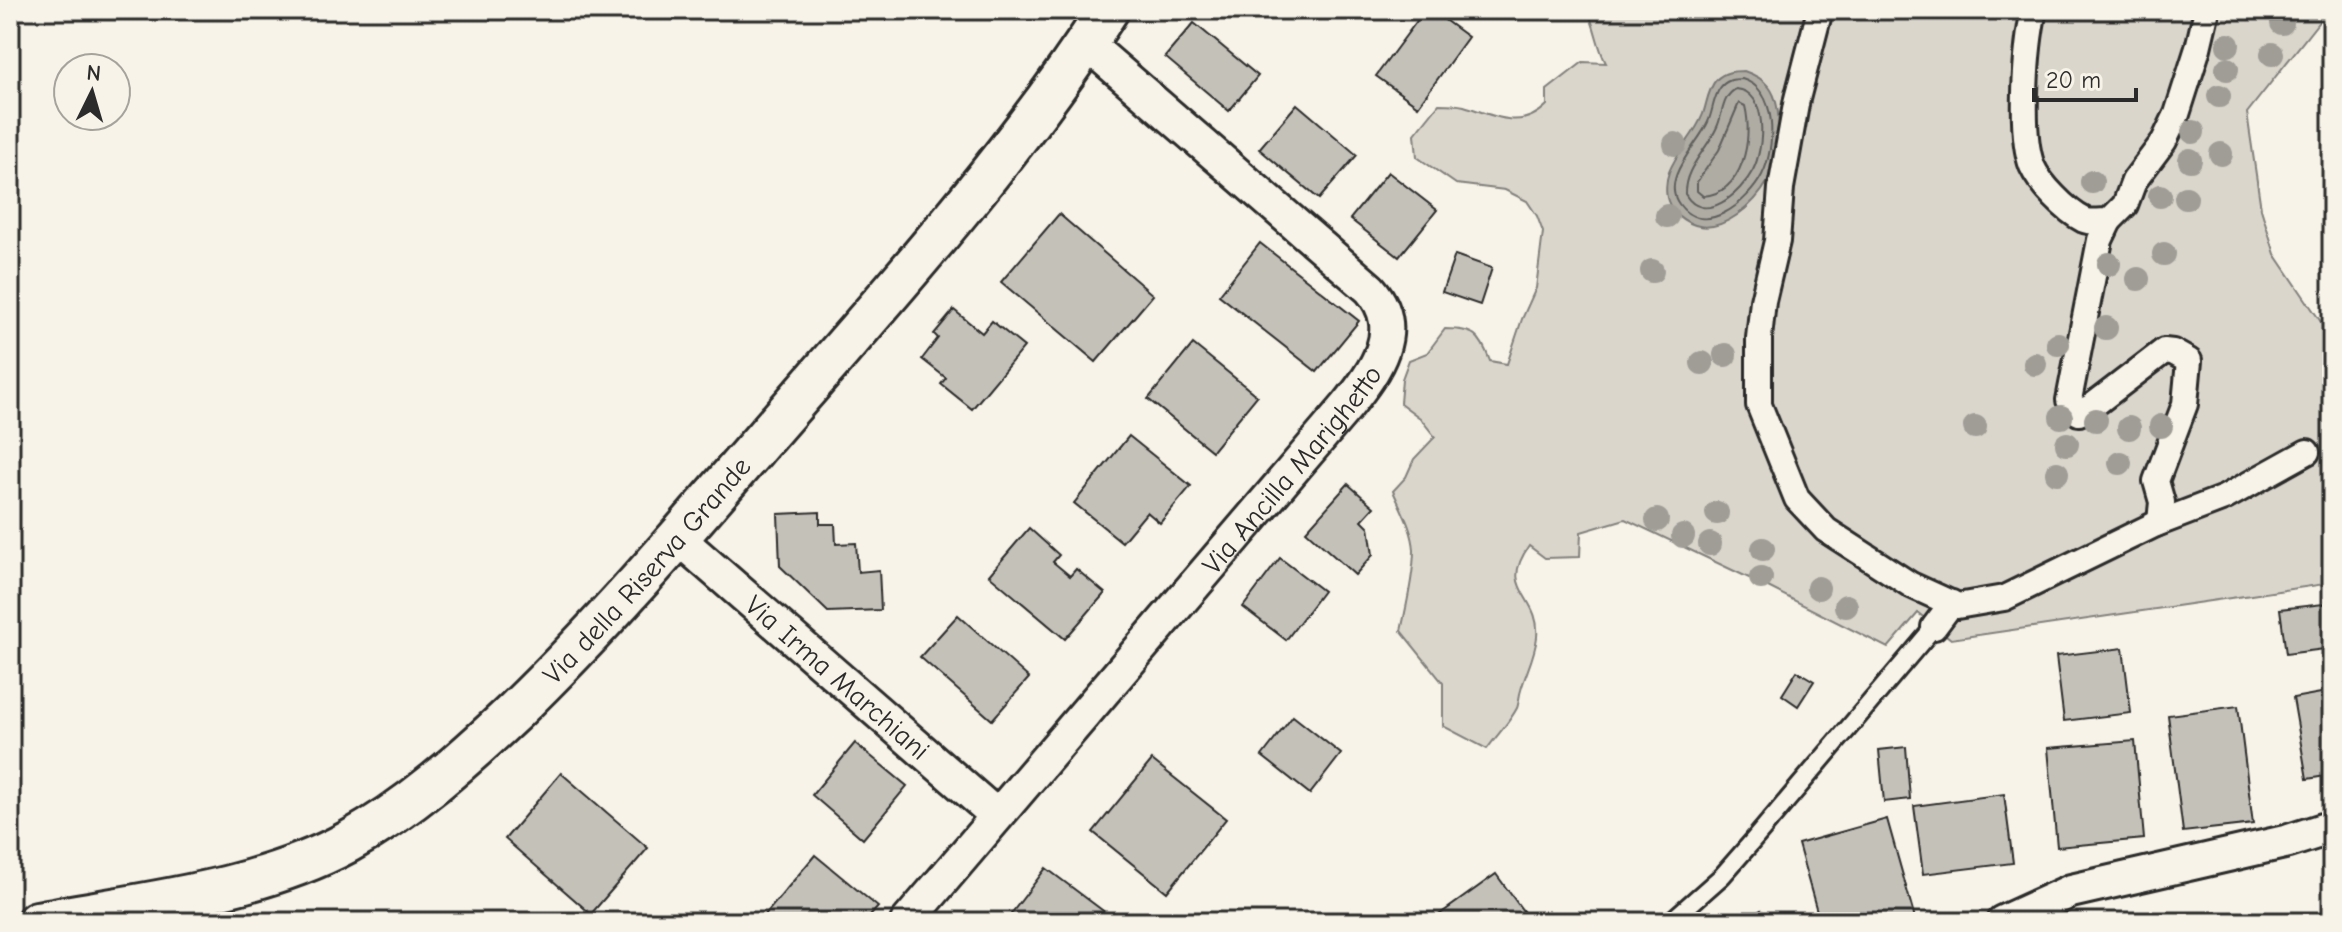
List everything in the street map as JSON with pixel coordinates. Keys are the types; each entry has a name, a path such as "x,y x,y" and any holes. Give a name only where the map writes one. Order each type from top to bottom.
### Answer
{"street":[{"name":"Via della Riserva Grande","path":"37,922 241,883 325,853 383,822 463,760 548,679 678,538 897,284 994,166 1108,10"},
{"path":"1820,10 1797,99 1781,188 1777,241 1763,301 1759,338 1759,405 1782,455 1797,499 1826,530 1911,585 1957,606 2004,598 2156,524 2224,498 2307,452"},
{"path":"2034,10 2027,62 2025,119 2033,167 2055,198 2086,221 2109,221"},
{"path":"2156,524 2160,522 2162,502 2156,481 2185,404 2189,361 2173,352 2164,351 2091,407 2079,413 2069,400 2100,240 2109,221 2125,205 2134,181 2164,141 2177,114 2207,10"},
{"name":"Via Ancilla Marighetto","path":"907,922 1348,405 1372,374 1386,330 1381,301 1350,270 1086,43"},
{"name":"Via Irma Marchiani","path":"678,538 996,815"},
{"path":"1934,627 1952,603"},
{"path":"2003,922 2071,891 2289,841 2332,827"}],"lane":[{"path":"1670,922 1742,854 1934,627"}],"shaded area":[{"path":"1587,10 2328,10 2247,113 2261,209 2275,254 2323,325 2332,329 2332,583 1951,639 1918,613 1888,648 1625,519 1581,532 1580,557 1545,558 1529,546 1517,573 1522,593 1533,611 1537,637 1517,708 1487,749 1443,726 1443,683 1401,631 1414,550 1409,527 1393,491 1406,477 1414,459 1435,437 1420,418 1400,403 1402,379 1409,360 1427,353 1445,329 1463,330 1475,335 1490,361 1507,364 1536,288 1543,232 1527,201 1505,190 1456,184 1417,157 1415,134 1439,104 1455,104 1517,120 1537,113 1547,105 1547,90 1583,62 1606,63"}],"water":[{"path":"1744,71 1763,81 1774,96 1779,134 1772,172 1755,199 1737,215 1716,225 1695,225 1678,216 1670,205 1666,190 1668,175 1700,122 1713,84 1725,74"}],"building":[{"path":"1425,10 1431,10 1468,37 1418,106 1376,76"},
{"path":"1194,23 1258,76 1229,111 1165,57"},
{"path":"1297,104 1357,155 1319,199 1259,149"},
{"path":"1388,172 1437,210 1399,257 1350,219"},
{"path":"1059,214 1153,295 1096,362 1001,282"},
{"path":"1260,243 1359,321 1317,372 1219,295"},
{"path":"1455,255 1492,268 1480,305 1442,292"},
{"path":"954,310 982,333 992,321 1024,347 972,409 941,384 946,378 922,359 938,338 934,334"},
{"path":"1193,344 1257,396 1212,451 1148,399"},
{"path":"1129,436 1191,486 1160,523 1147,512 1122,542 1074,503"},
{"path":"1348,484 1374,507 1362,520 1369,527 1373,555 1355,575 1306,531"},
{"path":"820,512 820,524 835,524 836,544 856,543 858,572 879,570 881,610 828,612 780,566 778,514"},
{"path":"1029,528 1059,555 1053,562 1070,576 1076,569 1105,593 1065,639 989,575"},
{"path":"1280,558 1323,591 1286,640 1243,607"},
{"path":"2332,603 2332,648 2286,654 2280,609"},
{"path":"958,615 1029,678 992,720 920,657"},
{"path":"2123,648 2131,713 2064,721 2056,656"},
{"path":"1797,671 1814,681 1798,706 1782,695"},
{"path":"2332,691 2332,775 2307,779 2293,698"},
{"path":"2238,706 2253,824 2183,832 2168,715"},
{"path":"1293,716 1341,754 1310,794 1262,756"},
{"path":"2135,741 2144,839 2057,847 2048,748"},
{"path":"855,743 907,786 863,839 812,795"},
{"path":"1906,747 1910,799 1884,802 1879,750"},
{"path":"1152,760 1226,819 1167,892 1093,832"},
{"path":"561,773 648,848 591,914 505,839"},
{"path":"2004,794 2013,863 1923,874 1914,806"},
{"path":"1887,819 1916,922 1820,922 1798,844"},
{"path":"815,855 878,907 865,922 759,922"},
{"path":"1046,868 1118,922 1022,922 1011,914"},
{"path":"1496,874 1531,922 1429,922"},
{"path":"1761,910 1769,922 1743,922"}]}
